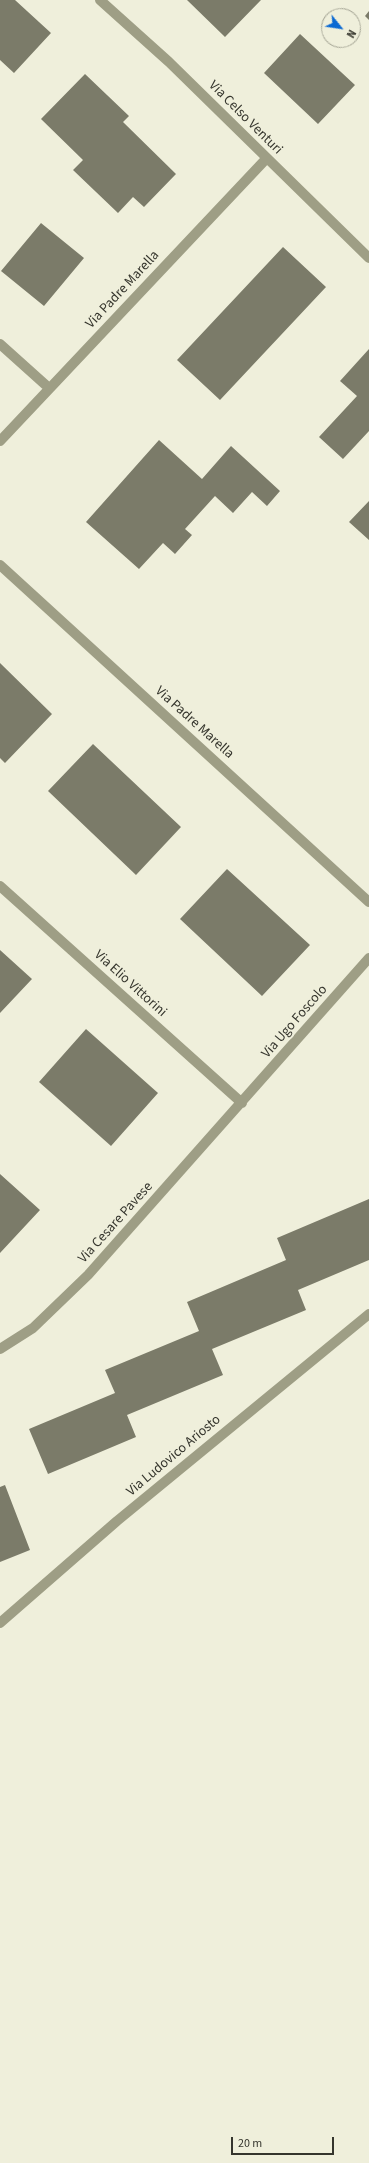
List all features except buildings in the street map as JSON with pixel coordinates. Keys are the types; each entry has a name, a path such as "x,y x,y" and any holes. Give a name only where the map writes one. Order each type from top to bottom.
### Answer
{"street":[{"name":"Via Celso Venturi","path":"100,0 169,62 266,159 369,258"},
{"name":"Via Padre Marella","path":"0,441 266,159"},
{"path":"0,344 50,388"},
{"name":"Via Padre Marella","path":"0,565 369,902"},
{"name":"Via Elio Vittorini","path":"0,886 242,1103"},
{"name":"Via Ugo Foscolo","path":"242,1103 369,958"},
{"name":"Via Cesare Pavese","path":"0,1349 33,1328 88,1275 242,1103"},
{"name":"Via Ludovico Ariosto","path":"0,1623 117,1522 369,1314"}]}
